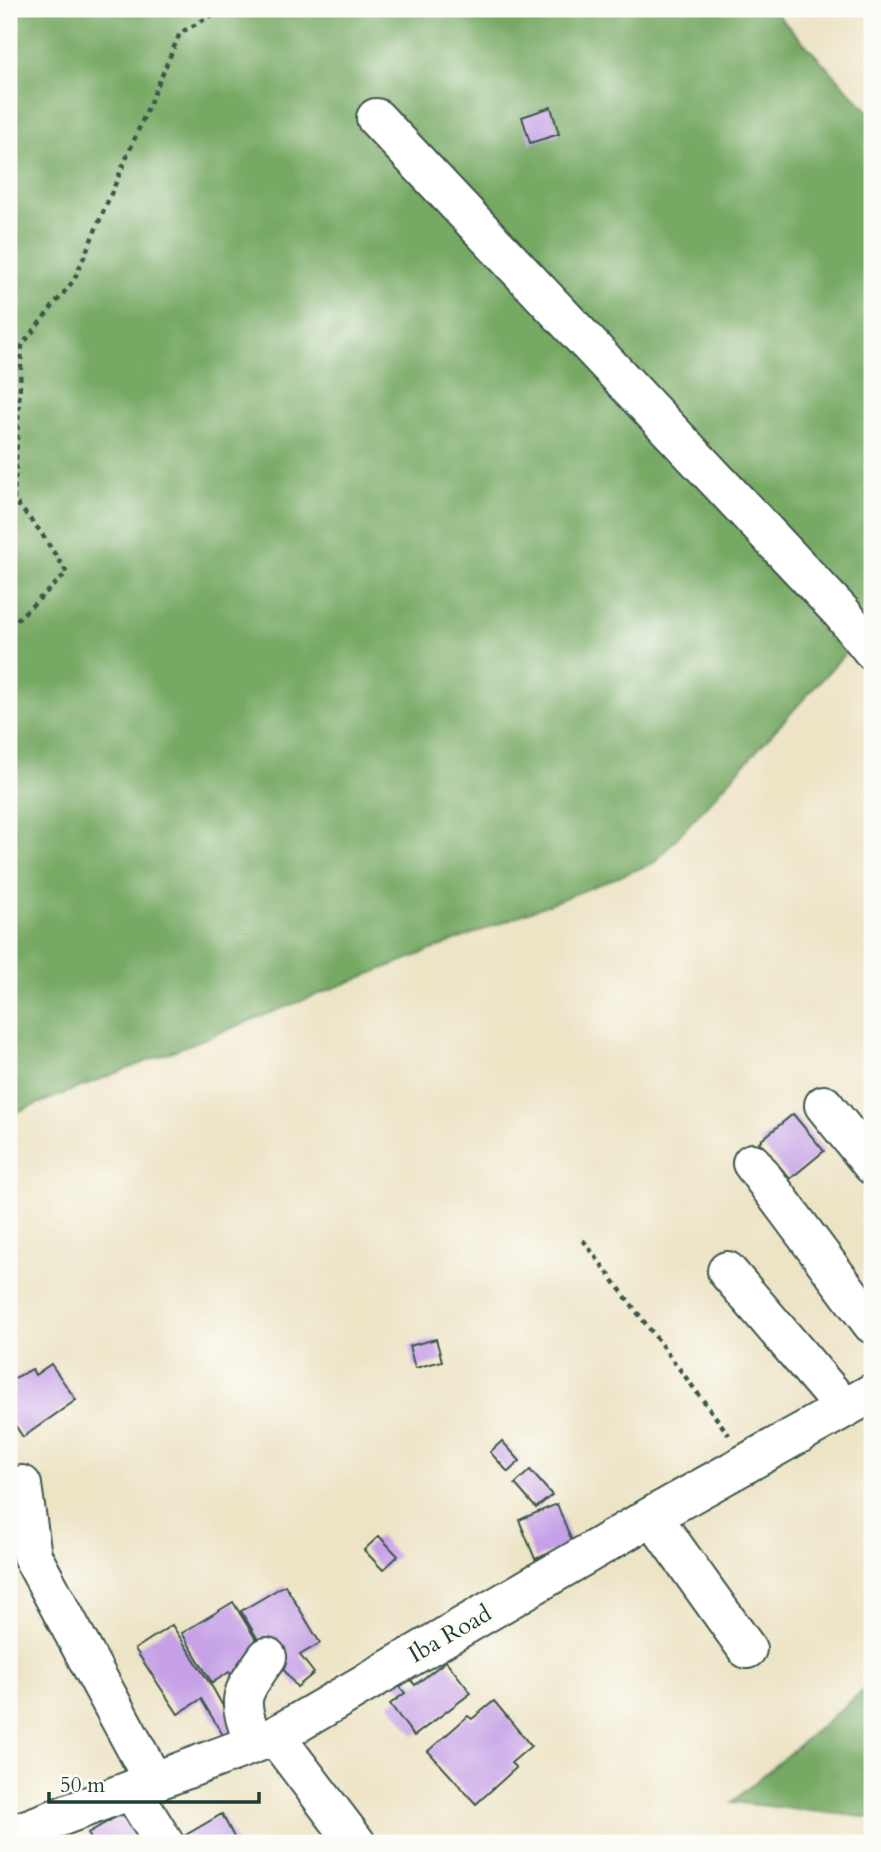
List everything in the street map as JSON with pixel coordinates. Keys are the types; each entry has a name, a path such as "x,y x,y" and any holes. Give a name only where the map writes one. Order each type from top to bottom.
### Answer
{"street":[{"path":"376,118 832,602 872,650"},
{"path":"824,1105 872,1165"},
{"path":"752,1163 872,1324"},
{"path":"727,1271 858,1400"},
{"name":"Iba Road","path":"9,1836 264,1740 858,1400"},
{"path":"22,1485 32,1556 143,1787 164,1843"},
{"path":"652,1516 747,1649"},
{"path":"267,1657 244,1689 240,1707 264,1740 356,1843"}],"path":[{"path":"9,627 67,573 40,531 14,500 22,345 74,280 180,33 223,9"},
{"path":"583,1240 749,1461"}],"green space":[{"path":"9,9 772,9 872,115 872,624 654,863 9,1115"},
{"path":"872,1683 872,1818 732,1802"}],"building":[{"path":"551,107 559,134 530,143 522,117"},
{"path":"793,1114 824,1151 790,1179 759,1142"},
{"path":"436,1339 442,1361 415,1368 409,1346"},
{"path":"51,1364 76,1400 23,1437 9,1416 9,1393 12,1390 9,1381 32,1369 35,1375"},
{"path":"502,1441 520,1461 508,1472 490,1452"},
{"path":"530,1470 552,1495 536,1508 515,1484"},
{"path":"557,1504 573,1544 535,1559 519,1520"},
{"path":"379,1536 398,1556 383,1570 364,1550"},
{"path":"285,1585 320,1643 300,1655 314,1673 297,1687 281,1666 276,1670 241,1611"},
{"path":"233,1602 263,1651 238,1683 229,1672 212,1683 182,1633"},
{"path":"172,1625 235,1728 223,1735 201,1699 178,1714 135,1649"},
{"path":"446,1661 471,1693 414,1736 390,1704 405,1693 395,1681 405,1673 415,1685"},
{"path":"494,1701 531,1746 511,1763 516,1768 476,1804 428,1751 468,1716 472,1719"},
{"path":"130,1809 148,1843 93,1843 88,1833"},
{"path":"222,1814 237,1843 181,1843 179,1839"}]}
